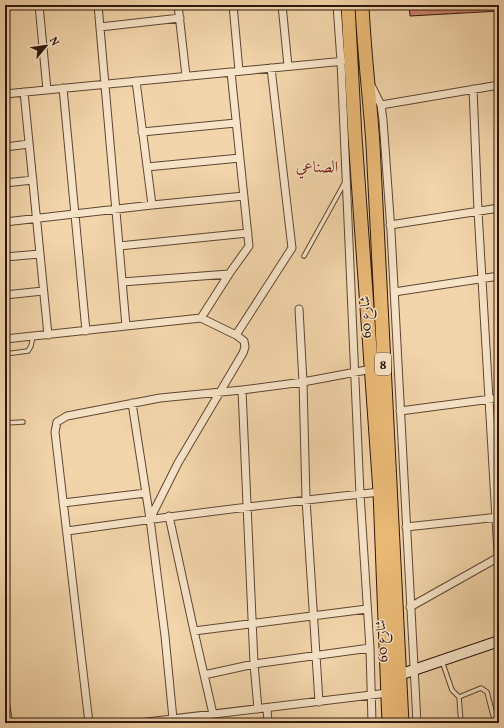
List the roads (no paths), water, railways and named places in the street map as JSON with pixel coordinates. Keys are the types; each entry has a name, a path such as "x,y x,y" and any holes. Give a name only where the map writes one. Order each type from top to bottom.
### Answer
{"highway":[{"name":"شارع 60","path":"348,5 346,61 350,137 372,370 380,492 389,723"},
{"name":"شارع 60","path":"362,5 365,69 373,143 393,580 402,723"}],"street":[{"path":"39,5 48,90"},
{"path":"98,5 126,326"},
{"path":"178,5 186,76"},
{"path":"233,5 239,71"},
{"path":"282,5 288,66"},
{"path":"5,94 346,61 337,5"},
{"path":"100,27 180,18"},
{"path":"236,335 292,248 271,68"},
{"path":"365,69 381,105 383,120 394,292 417,723"},
{"path":"201,318 248,246 231,72"},
{"path":"136,81 152,205"},
{"path":"381,105 499,84"},
{"path":"63,88 86,331"},
{"path":"474,89 478,211 489,400 496,452 499,570"},
{"path":"24,92 48,335"},
{"path":"142,132 236,123"},
{"path":"350,137 346,179 360,494 370,648 372,723"},
{"path":"5,147 29,144"},
{"path":"147,167 240,158"},
{"path":"5,183 32,180"},
{"path":"5,222 244,196"},
{"path":"390,225 499,208"},
{"path":"119,246 248,234"},
{"path":"5,257 40,254"},
{"path":"122,282 229,274"},
{"path":"394,292 499,276"},
{"path":"5,295 43,291"},
{"path":"299,309 303,382 306,500 319,702"},
{"path":"5,339 201,318 236,335 244,341 245,347 221,392 178,463 150,519"},
{"path":"89,723 55,432 57,422 67,416 160,398 303,382 372,370"},
{"path":"242,390 254,664 258,709"},
{"path":"400,411 499,398"},
{"path":"132,403 150,519 173,719"},
{"path":"67,531 169,516 380,492"},
{"path":"63,503 146,493"},
{"path":"169,516 213,714"},
{"path":"406,527 498,517"},
{"path":"410,607 499,557"},
{"path":"194,632 367,609"},
{"path":"399,674 499,642"},
{"path":"204,675 254,664 370,648"},
{"path":"139,723 388,693"},
{"path":"5,702 9,723"},
{"path":"266,708 268,723"}],"lane":[{"path":"304,256 346,179"},
{"path":"5,354 28,351 32,346 33,336"},
{"path":"5,423 23,422"},
{"path":"442,660 452,690 459,698 461,723"},
{"path":"459,698 481,688 487,692 495,723"}],"district":[{"name":"الصناعي","path":"317,166"}]}
